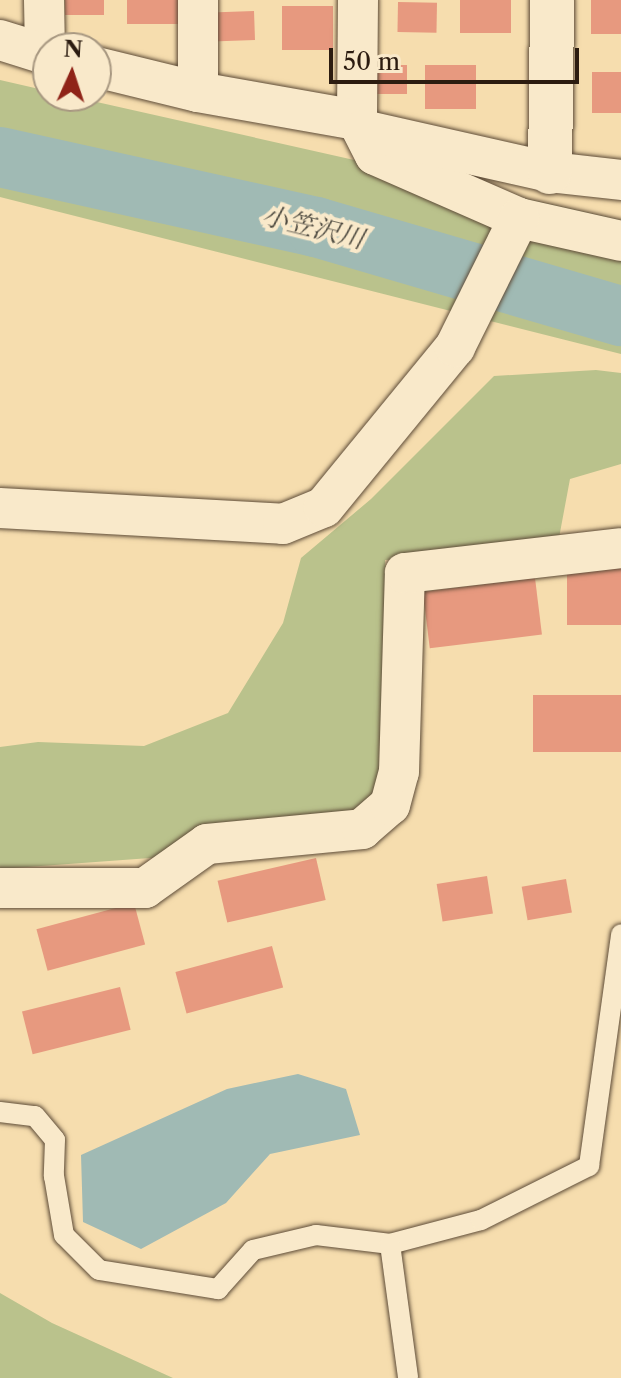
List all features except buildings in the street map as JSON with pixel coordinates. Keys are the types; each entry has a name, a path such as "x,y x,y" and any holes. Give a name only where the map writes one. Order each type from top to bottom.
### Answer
{"street":[{"path":"44,0 45,32"},
{"path":"198,0 198,92"},
{"path":"358,0 358,125 375,155 519,218 621,241"},
{"path":"550,172 552,0"},
{"path":"0,40 32,50"},
{"path":"112,71 358,125 550,172 621,180"},
{"path":"0,508 283,524 324,507 455,347 519,218"},
{"path":"0,888 145,888 207,844 362,829 390,805 399,772 405,573 621,548"}],"lane":[{"path":"0,1112 35,1116 55,1140 54,1176 64,1235 99,1270 218,1289 253,1250 316,1235 390,1244 481,1220 589,1166 621,934"},
{"path":"390,1244 408,1378"}],"green space":[{"path":"0,80 32,87 32,112 112,112 112,105 621,220 621,354 0,197"},
{"path":"596,370 621,373 621,464 570,479 556,554 385,560 399,772 362,829 191,855 0,869 0,747 38,742 144,746 228,713 283,623 301,558 371,499 494,376"},
{"path":"0,1293 52,1323 173,1378 0,1378"}],"water":[{"path":"298,1074 346,1089 360,1135 270,1154 226,1203 141,1249 83,1222 81,1155 227,1089"}],"waterway":[{"name":"小笠沢川","path":"0,157 316,227 621,316"}]}
